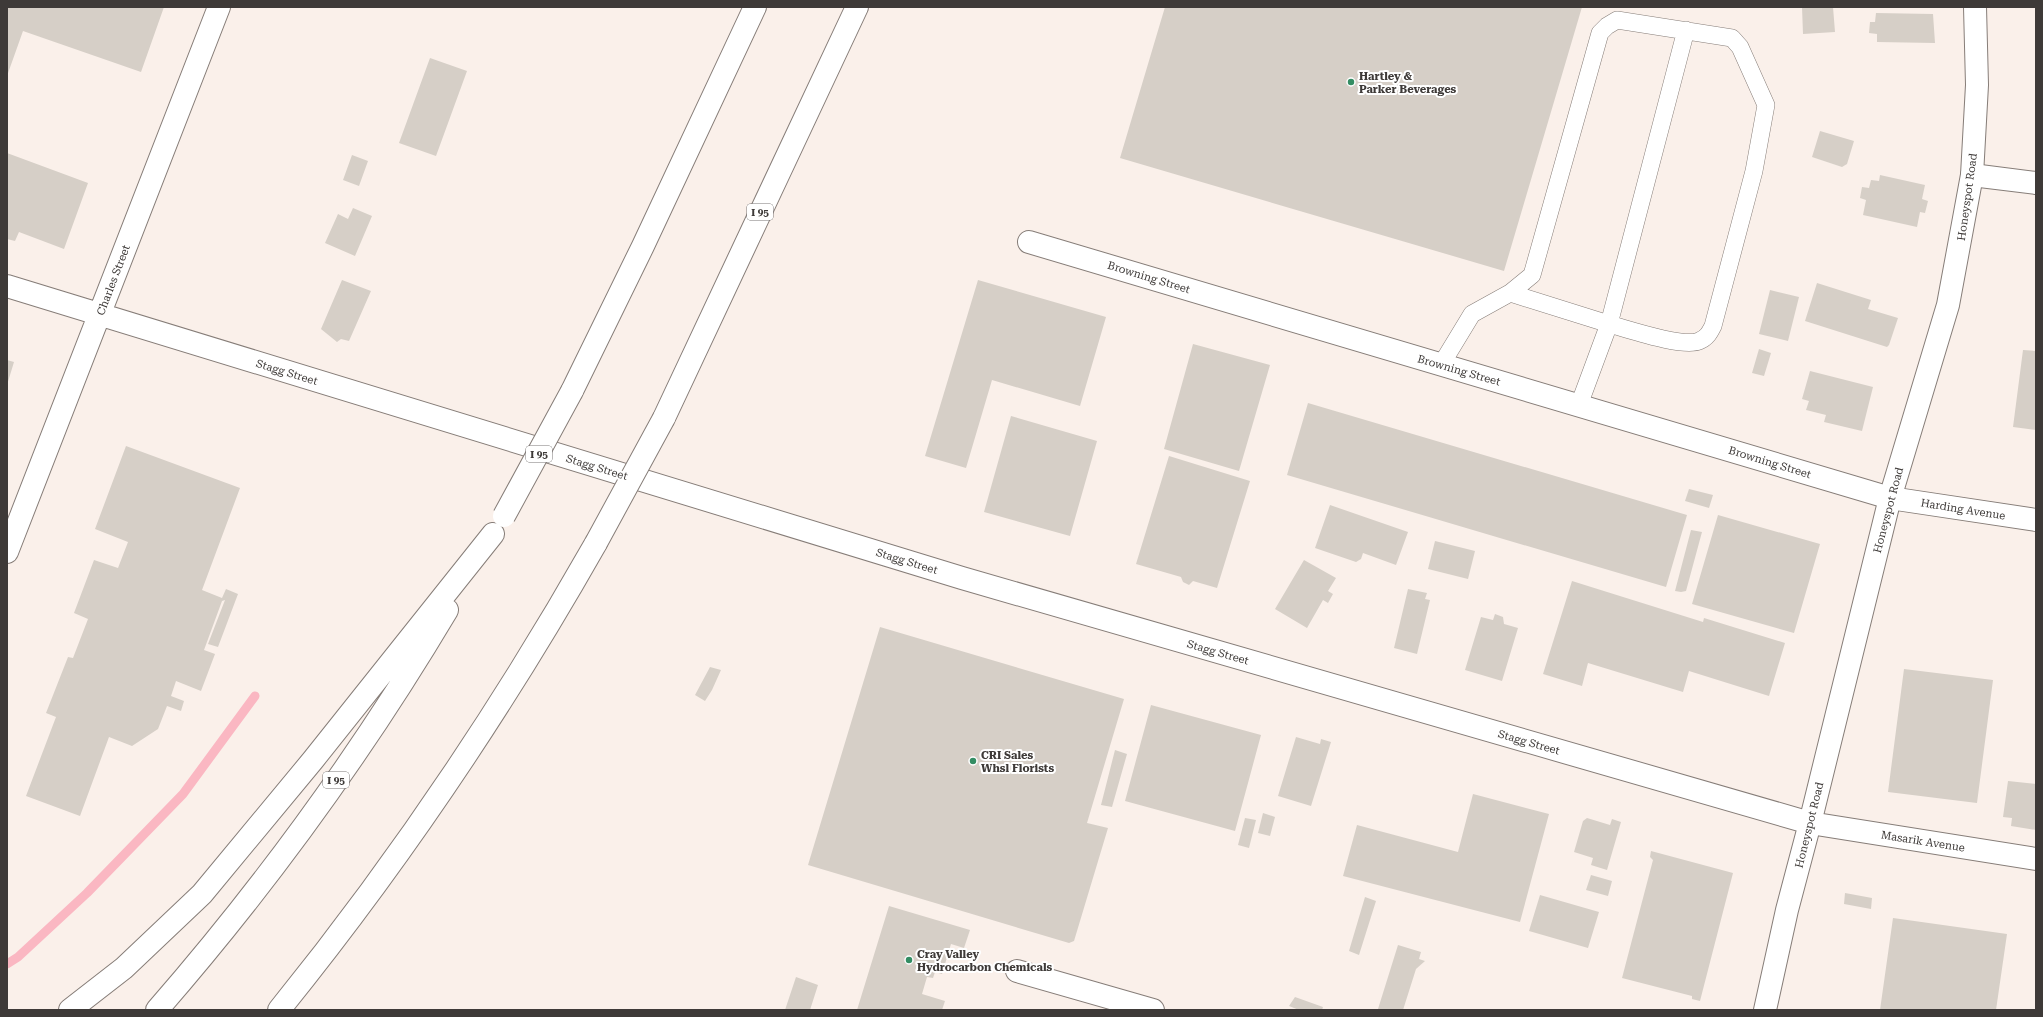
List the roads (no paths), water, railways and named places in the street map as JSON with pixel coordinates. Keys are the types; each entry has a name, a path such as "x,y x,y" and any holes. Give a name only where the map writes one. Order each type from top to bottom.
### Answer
{"main road":[{"name":"Charles Street","path":"7,552 219,7"},
{"name":"I 95","path":"157,1010 235,916 306,823 434,632 504,516 572,391 643,246 755,7"},
{"name":"I 95","path":"279,1010 378,882 441,793 506,694 558,609 664,418 857,7"},
{"name":"Honeyspot Road","path":"1765,1010 1787,910 1810,823 1890,498 1948,305 1972,175 1977,85 1975,7"},
{"path":"1972,175 2036,183"},
{"name":"Browning Street","path":"1029,242 1890,498"},
{"name":"Stagg Street","path":"7,286 962,578 1810,823"},
{"name":"Harding Avenue","path":"1890,498 2036,520"},
{"path":"70,1010 124,968 202,894 313,760 493,534"},
{"name":"Masarik Avenue","path":"1810,823 2036,859"},
{"path":"1017,971 1153,1010"}],"lane":[{"path":"1442,365 1472,314 1510,293 1532,275 1600,33 1607,26 1618,20 1732,38 1740,47 1756,79 1766,105 1754,171 1713,326 1709,335 1699,341 1686,344 1609,324 1510,293"},
{"path":"1579,405 1609,324 1686,30"}],"waterway":[{"path":"7,964 18,957 87,893 183,794 255,696"}],"place":[{"name":"Hartley & Parker Beverages","path":"1351,82"},
{"name":"CRI Sales Whsl Florists","path":"973,761"},
{"name":"Cray Valley Hydrocarbon Chemicals","path":"909,960"}]}
